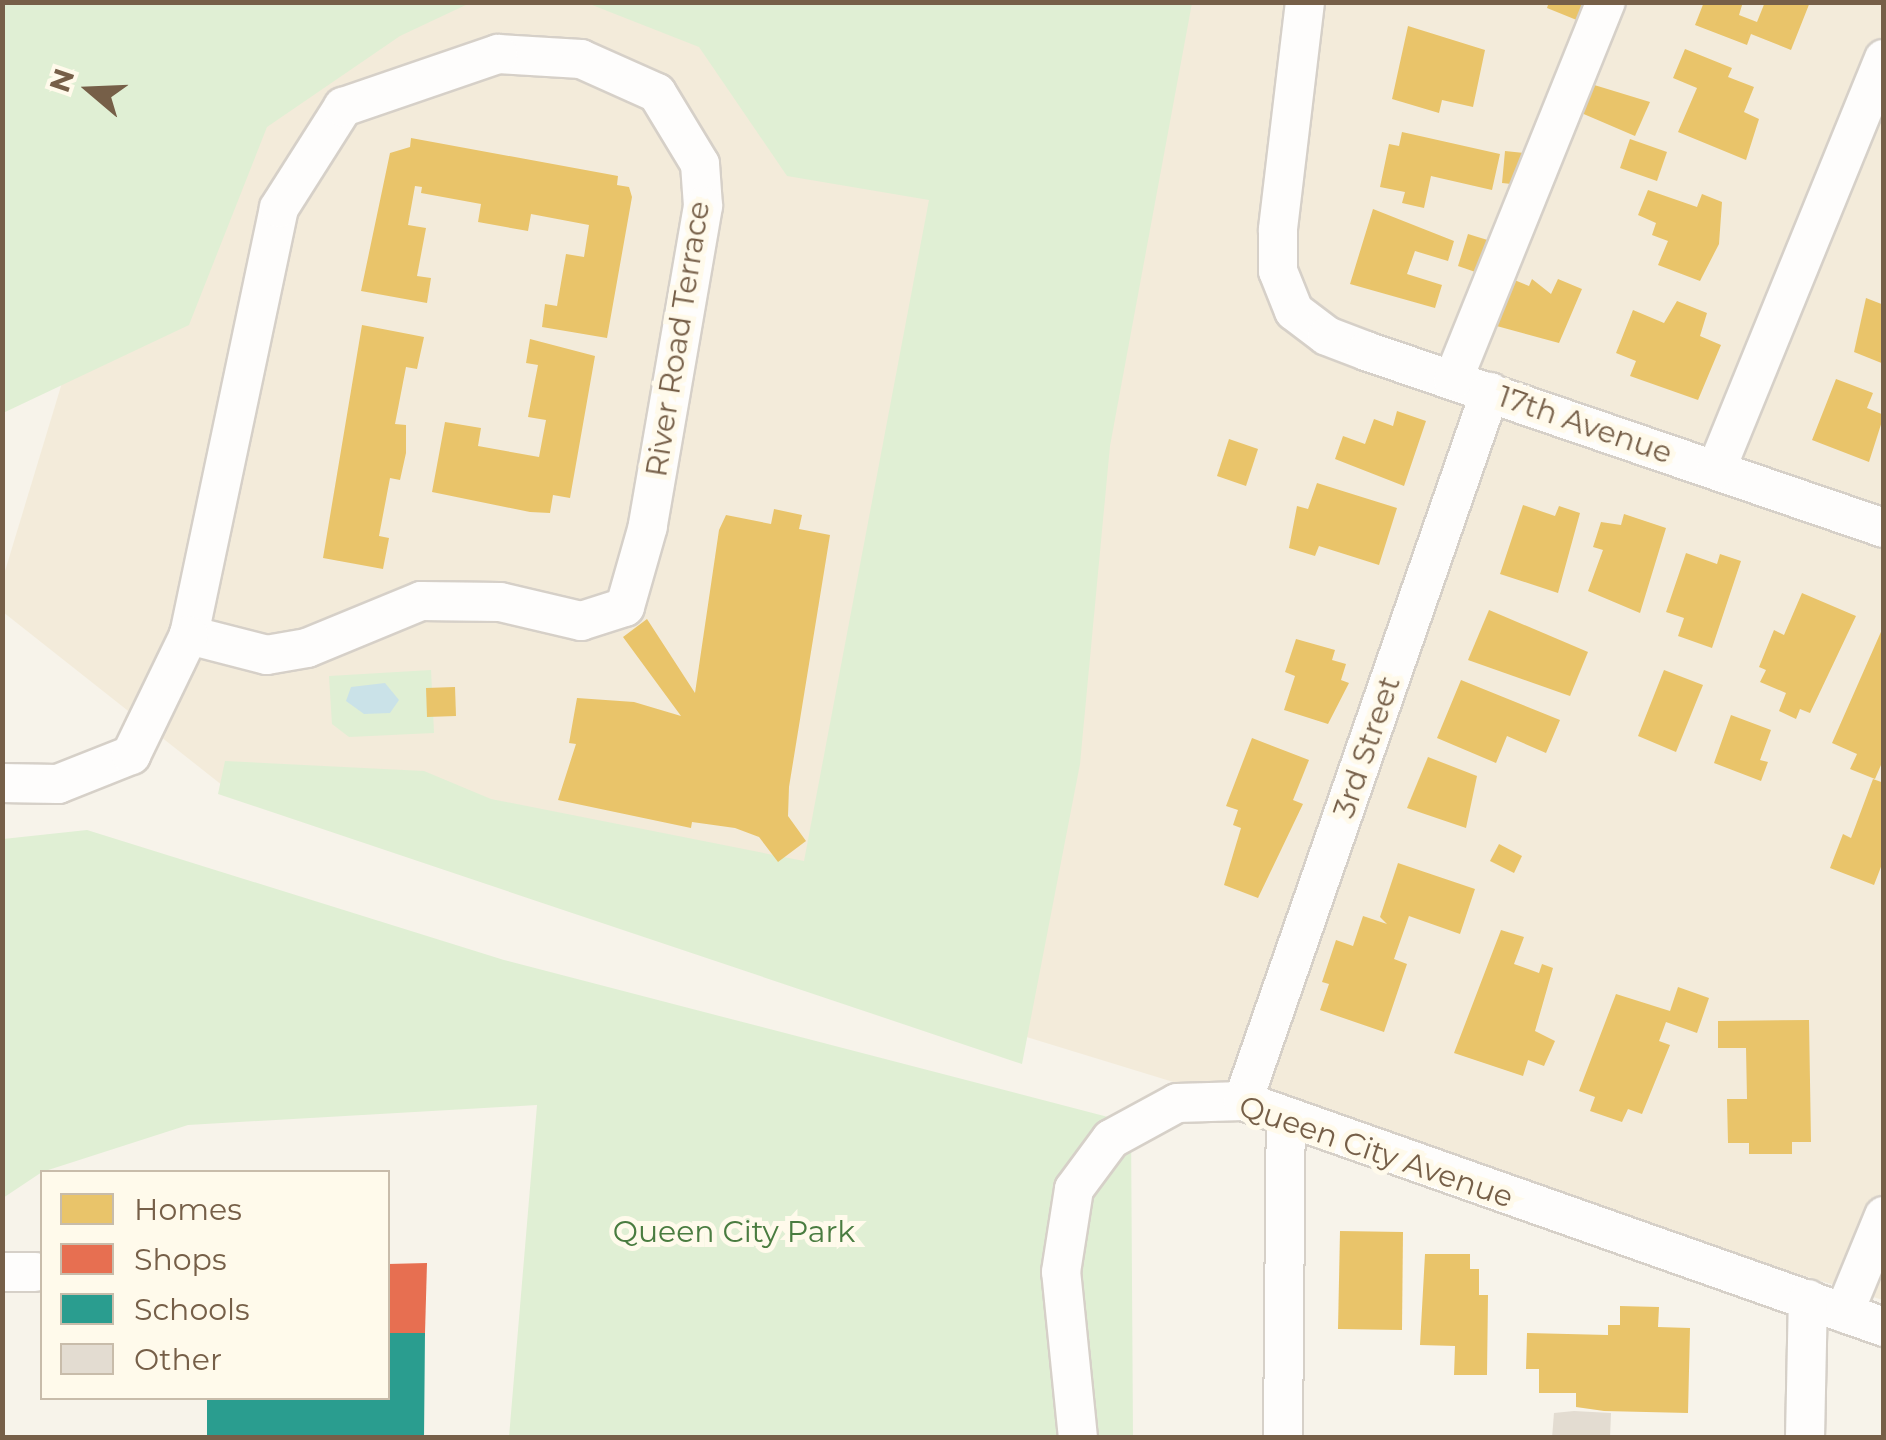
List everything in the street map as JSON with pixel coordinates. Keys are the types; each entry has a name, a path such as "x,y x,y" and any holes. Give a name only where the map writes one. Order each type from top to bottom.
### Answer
{"street":[{"name":"17th Avenue","path":"1306,2 1292,67 1278,230 1278,271 1294,311 1327,336 1884,528"},
{"path":"1453,380 1606,2"},
{"name":"River Road Terrace","path":"2,783 58,784 132,755 189,635 279,208 344,107 498,54 581,59 657,94 700,164 702,206 648,526 624,608 582,621 500,602 420,601 307,648 267,655 189,635"},
{"path":"1716,470 1884,59"},
{"name":"3rd Street","path":"1243,1101 1490,392"},
{"name":"Queen City Avenue","path":"1078,1438 1060,1272 1074,1188 1095,1154 1131,1123 1177,1104 1243,1101 1286,1121 1884,1327"},
{"path":"1283,1438 1286,1121"},
{"path":"1844,1313 1884,1216"},
{"path":"1805,1438 1808,1299"}],"shaded area":[{"path":"177,3 1883,3 1883,1300 232,793 3,612 2,581"}],"green space":[{"path":"2,3 470,3 400,36 267,127 189,325 3,413"},
{"path":"587,3 1192,3 1110,446 1080,764 1022,1064 218,794 225,761 424,771 491,799 804,861 929,200 787,176 699,47"},
{"path":"431,670 434,733 349,737 332,724 329,676"},
{"name":"Queen City Park","path":"87,830 504,960 1131,1123 1133,1437 509,1437 537,1105 188,1125 40,1170 3,1198 3,839"}],"water":[{"path":"385,683 399,700 390,713 364,714 346,701 351,687"}],"building: Homes":[{"path":"1549,2 1592,2 1584,23 1547,8"},
{"path":"1704,2 1743,2 1739,15 1757,22 1765,2 1810,2 1791,50 1751,34 1747,45 1695,25"},
{"path":"1408,26 1485,50 1473,107 1442,100 1439,113 1392,99"},
{"path":"1685,49 1732,68 1728,77 1754,87 1744,112 1759,119 1746,160 1678,132 1697,88 1673,78"},
{"path":"1591,84 1650,102 1635,136 1579,112"},
{"path":"1402,132 1500,154 1492,190 1431,176 1424,208 1402,203 1405,192 1380,187 1389,144 1399,146"},
{"path":"411,138 618,176 617,185 629,187 632,197 607,338 542,327 545,304 557,306 566,254 584,257 589,225 531,214 528,231 478,222 481,204 421,193 422,187 415,186 408,225 426,228 417,276 431,278 427,303 361,291 390,153 410,147"},
{"path":"1630,139 1667,152 1657,181 1620,168"},
{"path":"1505,151 1524,153 1521,185 1502,183"},
{"path":"1648,190 1697,207 1702,194 1722,202 1719,244 1700,281 1658,265 1668,241 1652,235 1656,223 1638,215"},
{"path":"1373,209 1454,241 1448,261 1415,251 1407,274 1442,285 1435,308 1350,284"},
{"path":"1468,234 1494,242 1484,275 1458,266"},
{"path":"1512,279 1529,286 1532,279 1551,294 1558,279 1582,289 1559,343 1493,325"},
{"path":"1866,298 1884,305 1884,364 1854,352"},
{"path":"1677,301 1707,313 1700,336 1721,345 1698,400 1630,376 1636,361 1616,353 1633,310 1664,323"},
{"path":"362,325 424,337 417,369 406,367 395,424 406,425 406,453 400,480 390,478 379,536 389,538 383,569 323,558"},
{"path":"530,339 595,356 570,498 553,495 550,513 432,492 445,422 481,428 478,446 539,457 546,420 528,417 538,365 526,363"},
{"path":"1836,379 1873,393 1867,408 1884,415 1869,462 1812,440"},
{"path":"1397,411 1426,421 1404,486 1335,459 1343,436 1365,444 1374,419 1393,426"},
{"path":"1229,439 1258,449 1246,486 1217,476"},
{"path":"1317,483 1397,508 1379,565 1319,546 1315,556 1289,548 1297,506 1308,509"},
{"path":"1523,505 1555,516 1559,506 1580,513 1558,593 1500,574"},
{"path":"774,509 802,515 799,529 830,535 789,787 788,816 806,841 778,862 759,837 735,828 692,822 691,828 558,800 576,744 569,743 577,698 634,702 681,716 623,637 647,619 695,693 719,530 726,515 771,524"},
{"path":"1624,514 1666,528 1640,613 1588,591 1603,550 1593,547 1601,522 1621,525"},
{"path":"1686,553 1717,564 1720,554 1741,561 1712,648 1678,636 1684,618 1666,612"},
{"path":"1802,593 1856,616 1810,713 1800,709 1796,719 1779,711 1786,693 1760,682 1766,670 1759,667 1774,630 1784,635"},
{"path":"1489,610 1588,652 1570,696 1468,660"},
{"path":"1884,625 1884,758 1875,779 1850,769 1857,754 1832,743"},
{"path":"1296,639 1335,650 1332,660 1346,664 1341,680 1349,683 1328,724 1284,710 1295,676 1285,672"},
{"path":"1664,670 1703,685 1676,752 1638,736"},
{"path":"1461,680 1560,720 1546,753 1507,736 1496,763 1437,738"},
{"path":"455,687 456,716 427,717 426,688"},
{"path":"1731,715 1771,730 1760,760 1768,762 1761,781 1714,763"},
{"path":"1252,738 1309,760 1293,800 1303,804 1258,898 1224,885 1241,828 1233,825 1238,810 1226,806"},
{"path":"1428,757 1477,776 1466,828 1407,808"},
{"path":"1873,779 1884,783 1884,859 1874,885 1830,868 1843,834 1851,838"},
{"path":"1499,844 1522,856 1514,873 1490,861"},
{"path":"1398,863 1475,889 1460,934 1409,916 1394,959 1407,964 1384,1032 1320,1010 1329,984 1322,982 1336,940 1353,946 1363,916 1387,924 1380,917"},
{"path":"1501,930 1524,937 1514,964 1539,973 1542,964 1553,968 1535,1031 1555,1041 1544,1066 1528,1060 1523,1076 1454,1053"},
{"path":"1678,987 1709,998 1697,1033 1666,1022 1659,1041 1670,1045 1642,1114 1628,1109 1622,1122 1590,1111 1595,1097 1579,1091 1616,994 1670,1011"},
{"path":"1809,1020 1811,1142 1792,1142 1792,1154 1749,1154 1749,1143 1728,1143 1727,1099 1747,1099 1746,1048 1718,1048 1718,1021"},
{"path":"1340,1231 1403,1232 1402,1330 1338,1329"},
{"path":"1425,1254 1470,1254 1470,1269 1479,1269 1479,1295 1488,1295 1487,1375 1454,1375 1455,1346 1420,1345"},
{"path":"1620,1306 1659,1307 1658,1327 1690,1328 1688,1413 1604,1411 1576,1407 1576,1393 1539,1393 1539,1369 1526,1369 1527,1333 1608,1335 1608,1325 1620,1325"}],"building: Shops":[{"path":"427,1263 425,1333 390,1333 390,1264"}],"building: Schools":[{"path":"390,1333 425,1333 424,1438 207,1438 207,1400 390,1400"}],"building: Other":[{"path":"1554,1413 1611,1413 1610,1438 1552,1438"}]}
